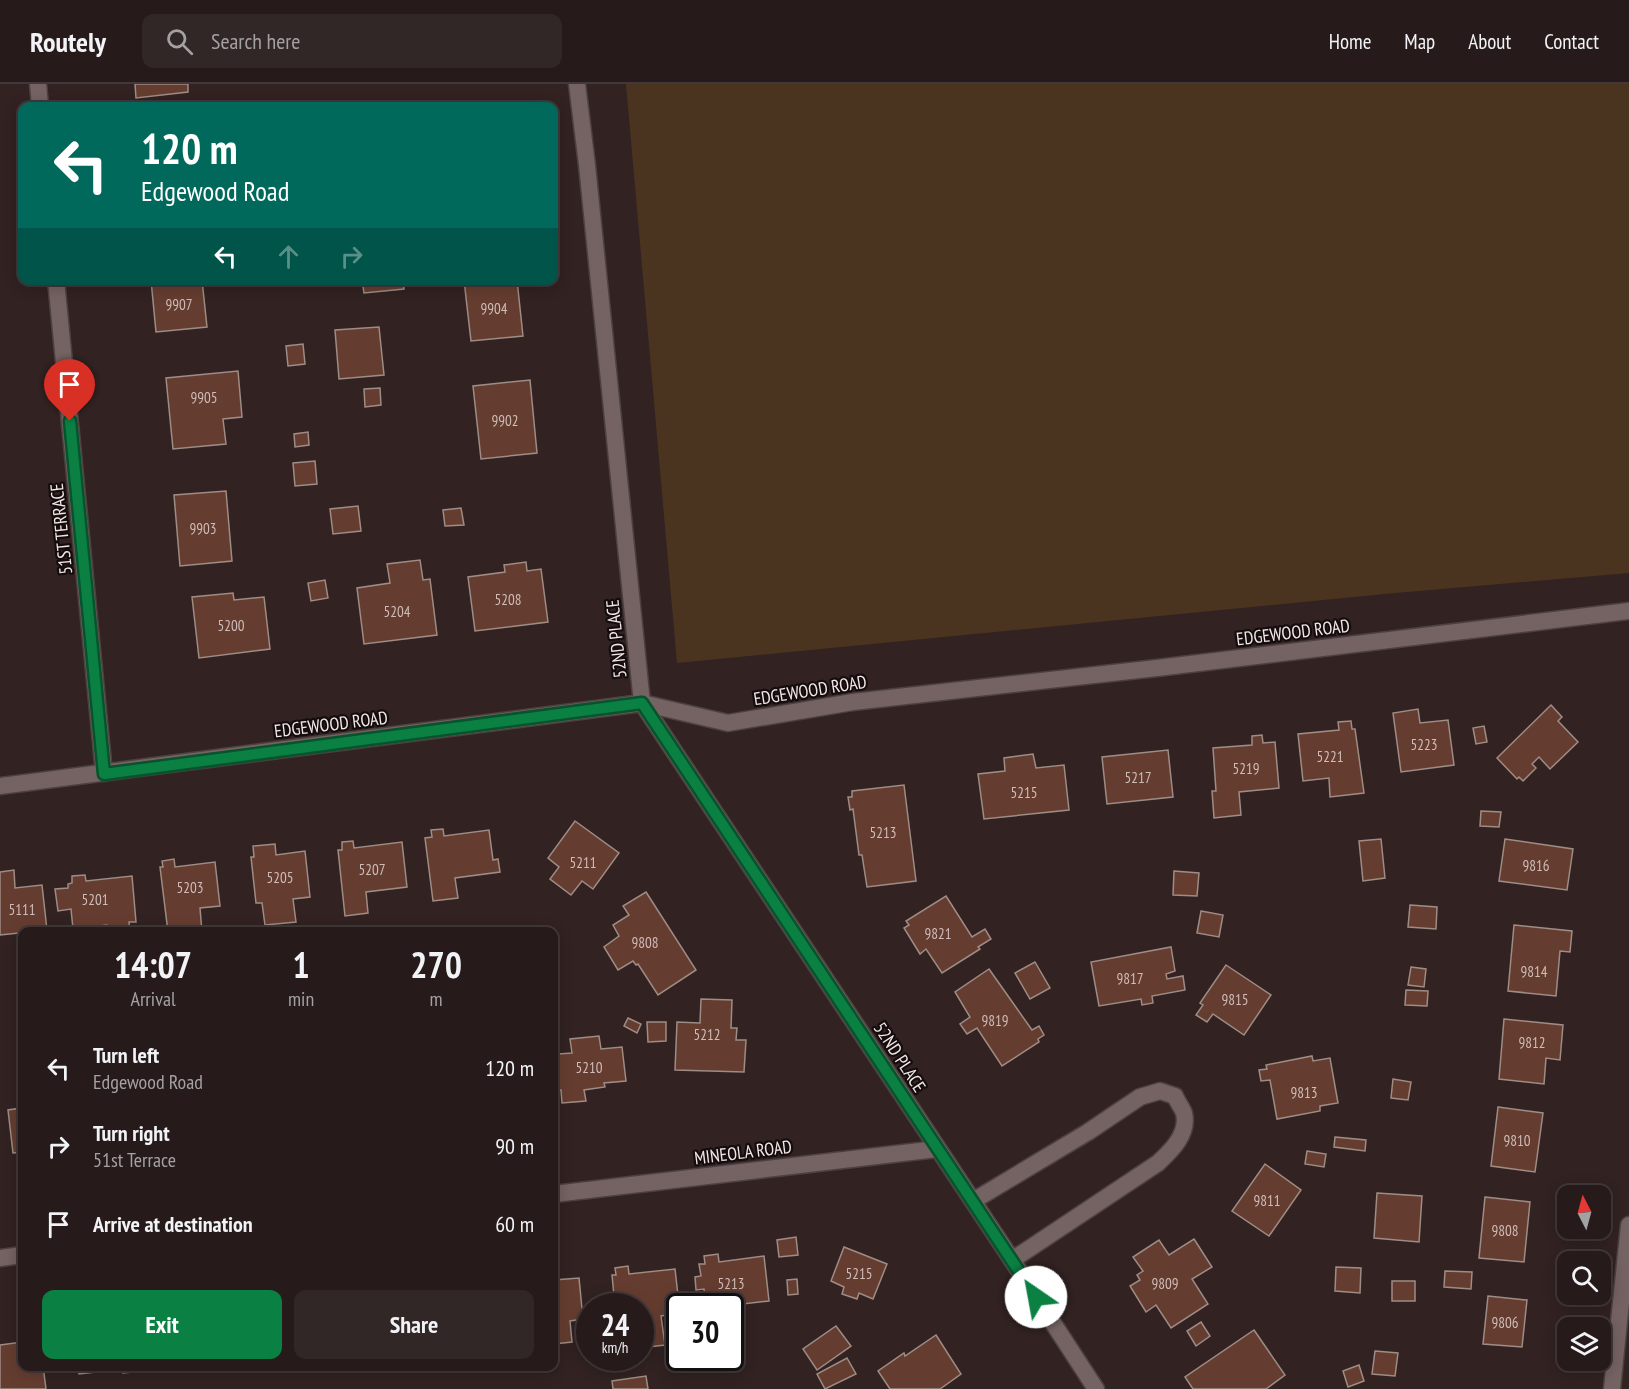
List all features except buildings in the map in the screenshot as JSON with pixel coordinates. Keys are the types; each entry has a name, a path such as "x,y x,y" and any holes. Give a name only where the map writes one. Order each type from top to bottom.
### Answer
{"street":[{"path":"38,84 40,102"},
{"name":"52ND PLACE","path":"577,84 642,703 1096,1389"},
{"name":"51ST TERRACE","path":"56,285 104,774"},
{"name":"EDGEWOOD ROAD","path":"0,786 642,703 728,723 853,702 1168,667 1629,611"},
{"path":"973,1201 1088,1132 1140,1097 1160,1091 1175,1096 1184,1114 1183,1129 1174,1147 1158,1163 1012,1260"},
{"name":"MINEOLA ROAD","path":"558,1194 937,1149"},
{"path":"1612,1389 1629,1225"},
{"path":"0,1258 18,1256"}],"shaded area":[{"path":"626,84 1629,84 1629,573 1395,593 677,663"}],"route":[{"path":"70,421 104,774 642,703 1036,1297"}]}
